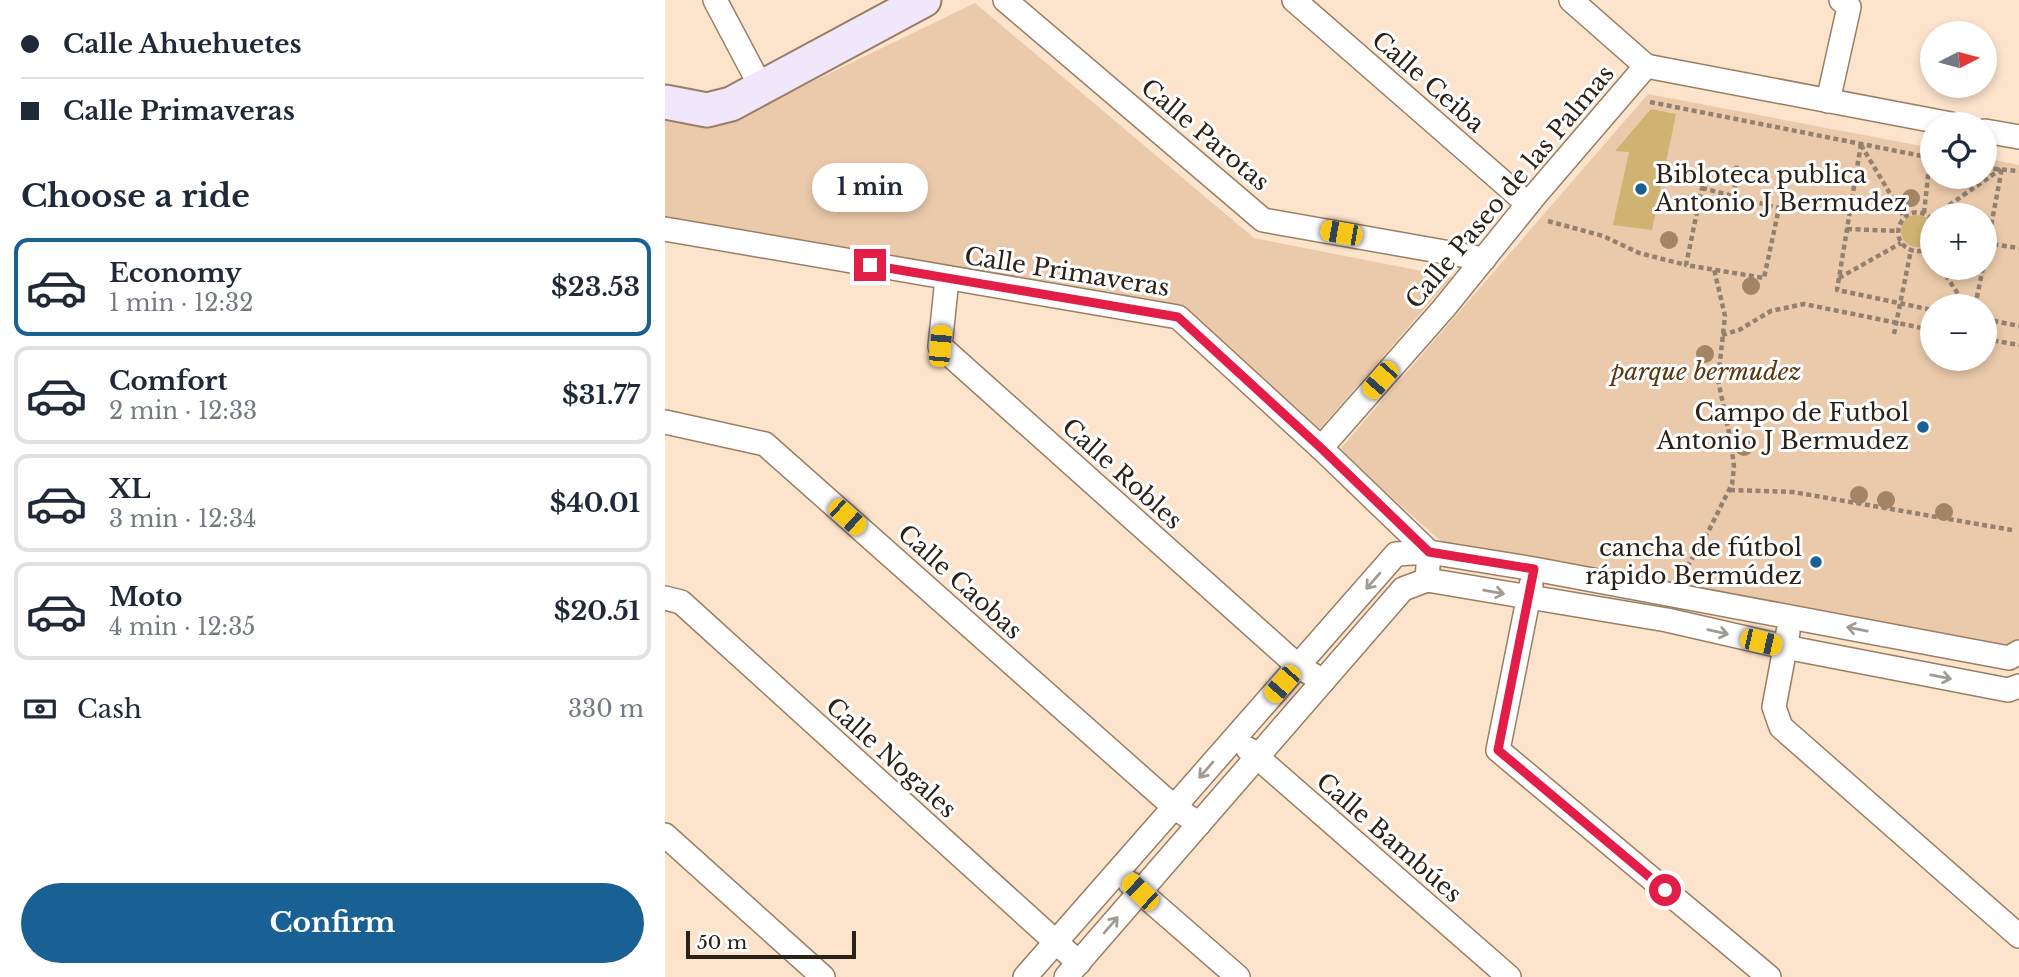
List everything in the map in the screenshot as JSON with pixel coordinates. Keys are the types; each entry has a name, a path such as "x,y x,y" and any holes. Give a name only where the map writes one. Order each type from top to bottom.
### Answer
{"street":[{"path":"715,0 761,87"},
{"name":"Calle Parotas","path":"1005,0 1263,220 1484,259"},
{"name":"Calle Ceiba","path":"1294,0 1528,204"},
{"path":"1571,0 1646,66"},
{"path":"1828,101 1849,7 1841,0"},
{"path":"665,102 706,110 731,104 919,1"},
{"name":"Calle Paseo de las Palmas","path":"1321,448 1646,66 1920,118"},
{"path":"1997,133 2019,137"},
{"name":"Calle Primaveras","path":"665,229 1178,317 1321,448 1429,552"},
{"name":"Calle Robles","path":"947,279 940,346 1298,666 1323,681"},
{"name":"Calle Caobas","path":"665,422 765,444 1174,807 1199,824"},
{"path":"1427,580 1429,552"},
{"path":"1025,977 1396,554 1429,552 1534,569 2014,655 2015,692 1785,647 1667,620 1427,580 1403,589 1072,970"},
{"path":"1534,569 1498,750 1769,977"},
{"name":"Calle Nogales","path":"665,598 681,601 1055,942 1072,970"},
{"path":"1791,615 1775,707 1781,727 2019,936"},
{"name":"Calle Bambúes","path":"1235,738 1509,977"},
{"path":"665,835 823,977"},
{"path":"1118,871 1238,977"}],"path":[{"path":"1650,102 1920,156"},
{"path":"1861,144 1904,217"},
{"path":"1861,144 1837,290 1920,308"},
{"path":"1734,196 1737,163"},
{"path":"1997,170 2002,168 2019,171"},
{"path":"1952,203 2002,168"},
{"path":"1995,203 2002,168"},
{"path":"1548,221 1603,236 1639,253 1686,265 1764,278 1779,208 1702,188 1686,265"},
{"path":"1920,213 1904,217 1898,231 1901,243 1911,250 1920,250"},
{"path":"1847,229 1898,231"},
{"path":"1838,279 1901,243"},
{"path":"1997,245 2019,248"},
{"path":"1894,334 1911,250"},
{"path":"1681,577 1730,490 1734,467 1730,431 1718,380 1724,316 1714,269"},
{"path":"1722,335 1739,330 1772,311 1804,304 1920,328"},
{"path":"1997,321 2019,326"},
{"path":"1997,341 2019,345"},
{"path":"1730,490 1793,492 2012,530"}],"green space":[{"path":"975,3 1254,238 1452,277 1318,431 1192,326 665,229 665,120 705,128 733,120"},
{"name":"parque bermudez","path":"1648,94 1920,146 1920,189 1997,189 1997,160 2019,165 2019,642 2002,660 1458,556 1348,459 1341,448"}],"building":[{"name":"Bibloteca publica Antonio J Bermudez","path":"1651,109 1676,114 1652,230 1613,225 1629,152 1615,151"},
{"path":"1920,216 1920,246 1917,247 1906,242 1901,231 1906,220"}],"place":[{"name":"Bibloteca publica Antonio J Bermudez","path":"1641,189"},
{"name":"Campo de Futbol Antonio J Bermudez","path":"1923,427"},
{"name":"cancha de fútbol rápido Bermúdez","path":"1816,562"}],"route":[{"path":"870,265 1178,317 1321,448 1429,552 1534,569 1498,750 1665,890"}]}
